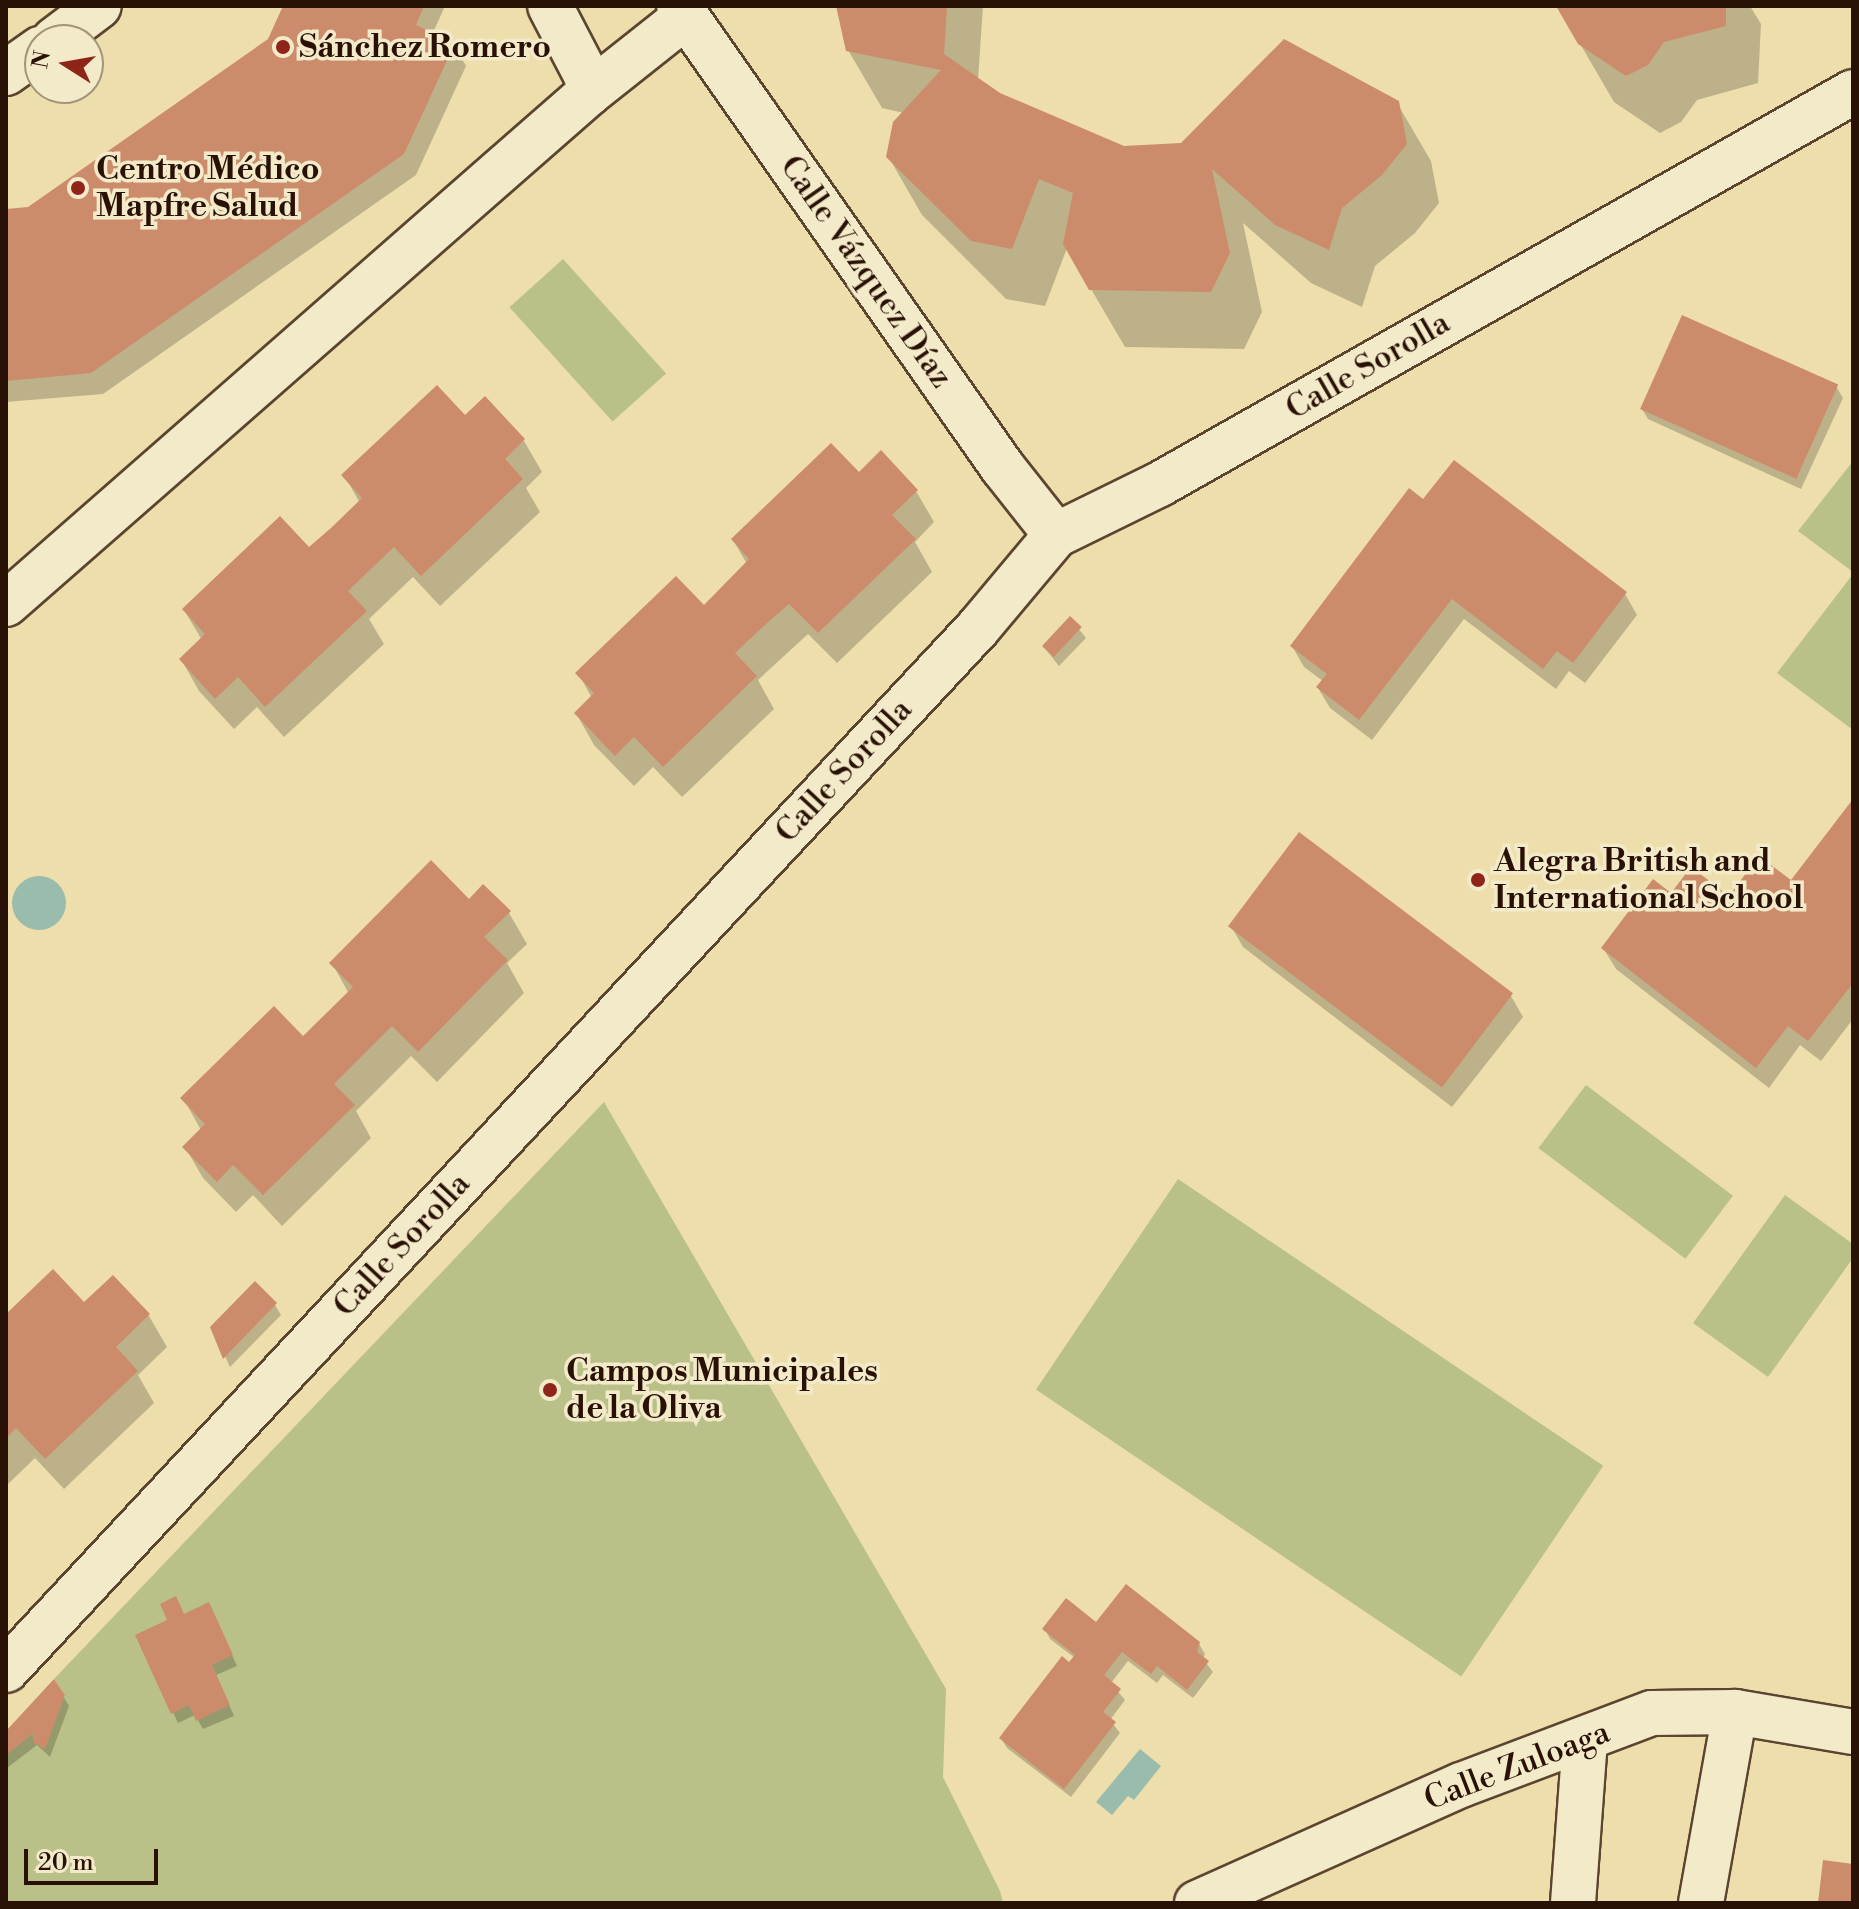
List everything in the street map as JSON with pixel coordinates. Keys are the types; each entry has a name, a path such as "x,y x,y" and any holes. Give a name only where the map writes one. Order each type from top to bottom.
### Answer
{"street":[{"path":"75,24 99,6"},
{"path":"550,6 587,77 589,93"},
{"path":"6,604 682,11"},
{"name":"Calle Vázquez Díaz","path":"682,11 1003,468 1056,535"},
{"path":"6,73 24,60"},
{"name":"Calle Sorolla","path":"6,1670 978,628 1056,535 1160,484 1853,92"},
{"path":"1701,1903 1735,1712"},
{"name":"Calle Zuloaga","path":"1197,1903 1461,1785 1652,1713 1735,1712 1853,1732"},
{"path":"1573,1903 1585,1740"}],"green space":[{"path":"563,259 666,373 613,422 509,307"},
{"path":"1853,461 1853,572 1798,531"},
{"path":"1853,574 1853,730 1777,673"},
{"path":"1586,1085 1733,1196 1685,1259 1538,1148"},
{"name":"Campos Municipales de la Oliva","path":"604,1102 946,1689 943,1777 1000,1891 1003,1903 6,1903 6,1755 33,1733 34,1743 45,1748 65,1695 54,1679"},
{"path":"1178,1179 1603,1466 1461,1676 1036,1390"},
{"path":"1785,1195 1853,1244 1853,1258 1768,1377 1693,1323"}],"shaded area":[{"path":"39,876 58,884 66,903 58,922 39,930 20,922 12,903 20,884"},
{"path":"1140,1749 1161,1766 1134,1800 1128,1796 1112,1815 1096,1802"}],"building":[{"path":"283,6 424,6 416,25 455,43 404,154 91,373 6,381 6,209 28,207 268,39"},
{"path":"836,6 947,6 944,54 1000,93 1124,146 1181,143 1284,39 1399,101 1407,144 1382,175 1342,208 1329,250 1275,225 1212,169 1230,253 1211,292 1089,290 1063,244 1073,193 1039,179 1012,249 971,241 886,157 893,122 941,70 846,51"},
{"path":"1556,6 1726,6 1726,26 1664,42 1648,65 1626,76 1578,44"},
{"path":"1682,315 1838,385 1796,479 1640,409"},
{"path":"437,385 465,415 485,396 525,439 505,459 523,479 421,576 394,547 348,591 367,611 265,707 238,677 215,699 179,659 205,634 182,609 280,516 309,547 331,528 362,498 341,475"},
{"path":"831,443 859,472 881,450 918,490 892,515 916,539 818,633 789,604 767,623 735,653 757,676 663,767 634,737 615,756 574,713 594,693 575,673 676,576 704,605 749,559 731,539"},
{"path":"1454,460 1627,592 1573,663 1557,651 1543,669 1452,599 1359,720 1316,687 1327,674 1290,646 1409,488 1423,499"},
{"path":"1070,616 1082,627 1054,657 1042,646"},
{"path":"1853,799 1853,983 1808,1041 1788,1026 1756,1068 1601,948 1653,879 1671,893 1691,867 1729,896 1759,856 1791,880"},
{"path":"1299,832 1513,993 1442,1088 1228,926"},
{"path":"431,860 469,899 483,884 511,911 484,937 508,960 418,1052 392,1026 334,1084 355,1105 263,1195 233,1165 217,1182 182,1147 205,1124 180,1098 274,1006 303,1036 353,987 329,963"},
{"path":"53,1269 84,1302 113,1275 150,1314 116,1347 138,1371 45,1459 16,1428 6,1438 6,1314"},
{"path":"255,1281 277,1303 223,1359 210,1327"},
{"path":"1126,1584 1200,1642 1197,1652 1209,1661 1187,1690 1157,1666 1151,1674 1122,1652 1104,1675 1121,1689 1103,1712 1116,1722 1064,1789 999,1738 1062,1656 1069,1662 1075,1655 1042,1629 1066,1598 1096,1622"},
{"path":"176,1596 184,1614 209,1602 233,1655 212,1665 230,1705 196,1721 189,1705 171,1714 135,1635 167,1620 160,1604"},
{"path":"54,1679 65,1695 45,1749 34,1743 33,1733 6,1755 6,1731"},
{"path":"1823,1860 1853,1864 1853,1903 1818,1903"}],"place":[{"name":"Sánchez Romero","path":"283,47"},
{"name":"Centro Médico Mapfre Salud","path":"78,188"},
{"name":"Alegra British and International School","path":"1478,880"},
{"name":"Campos Municipales de la Oliva","path":"550,1390"}]}
